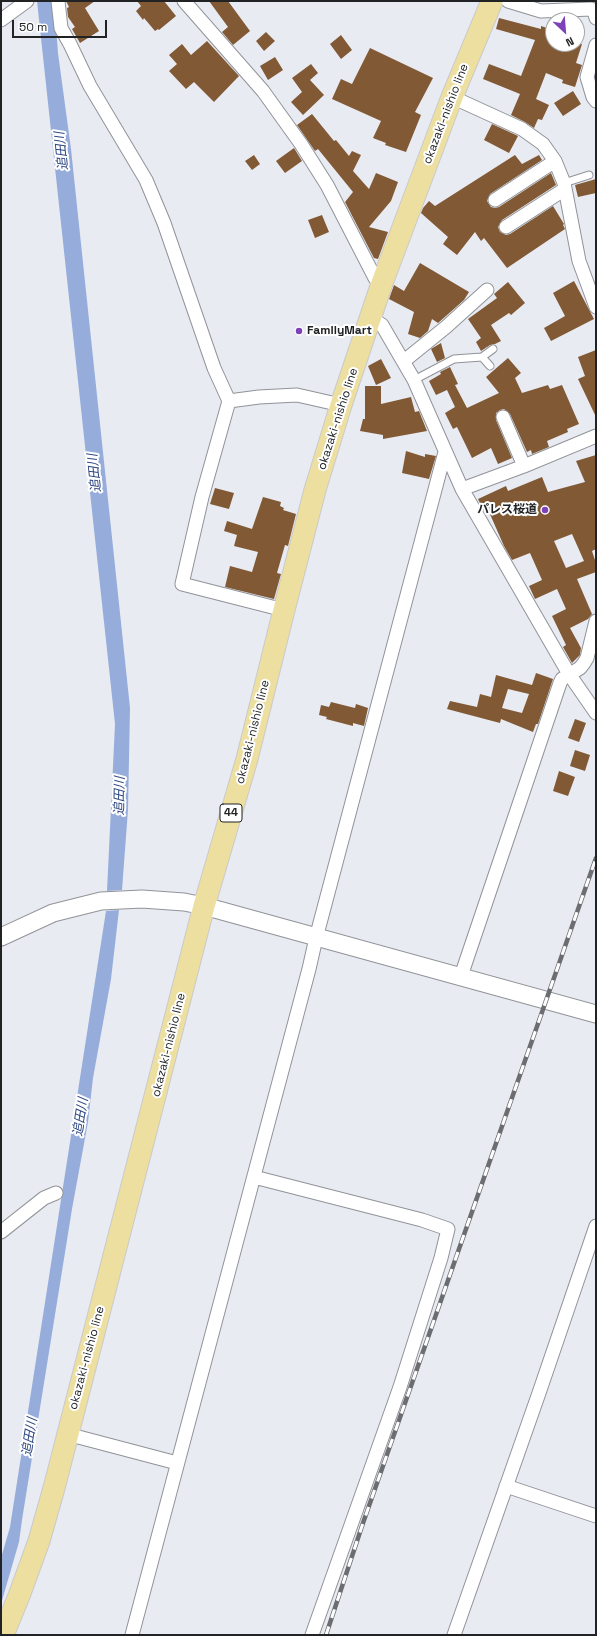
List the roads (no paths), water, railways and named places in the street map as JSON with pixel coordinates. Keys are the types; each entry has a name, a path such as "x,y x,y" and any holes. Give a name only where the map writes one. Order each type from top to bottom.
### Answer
{"main road":[{"name":"okazaki-nishio line","path":"3,1635 39,1541 54,1488 204,906 247,759 315,490 341,405 382,283 452,97 492,1"}],"street":[{"path":"1,20 28,1"},
{"path":"58,1 61,28 90,86 146,180 164,223 214,368 229,401 202,497 182,584 284,610"},
{"path":"184,1 263,91 301,144 327,185 375,278 382,283"},
{"path":"508,1 541,11 562,6 591,9 594,11 596,18"},
{"path":"596,44 587,77 593,97 596,101"},
{"path":"452,97 522,129 543,144 554,161 564,186 579,261 596,307"},
{"path":"495,200 554,161"},
{"path":"506,227 564,186"},
{"path":"404,361 446,327 487,290"},
{"path":"371,318 382,325 404,361 414,380 462,489 569,674 596,713"},
{"path":"229,401 259,397 297,395 341,405"},
{"path":"503,417 524,466"},
{"path":"462,489 524,466 596,436"},
{"path":"132,1635 445,452"},
{"path":"461,976 558,688 562,679 580,668 587,658 596,620"},
{"path":"1,937 53,913 99,902 124,899 184,902 204,906 596,1014"},
{"path":"254,1177 422,1220 448,1229 441,1258 400,1387 312,1635"},
{"path":"1,1232 44,1198 56,1193"},
{"path":"454,1635 595,1231"},
{"path":"67,1434 177,1463"},
{"path":"506,1486 596,1516"}],"lane":[{"path":"564,186 589,175"},
{"path":"414,380 454,359 482,357 493,349"},
{"path":"482,357 490,366"}],"water":[{"name":"追田川","path":"37,1 54,1 58,53 71,149 130,708 128,810 122,890 107,891 115,724"},
{"name":"追田川","path":"119,910 111,979 93,1078 88,1122 72,1209 19,1542 1,1604 1,1558 10,1527 106,911"}],"railway":[{"path":"326,1635 363,1523 596,858"}],"place":[{"name":"FamilyMart","path":"299,331"},
{"name":"パレス桜道","path":"545,510"}]}
